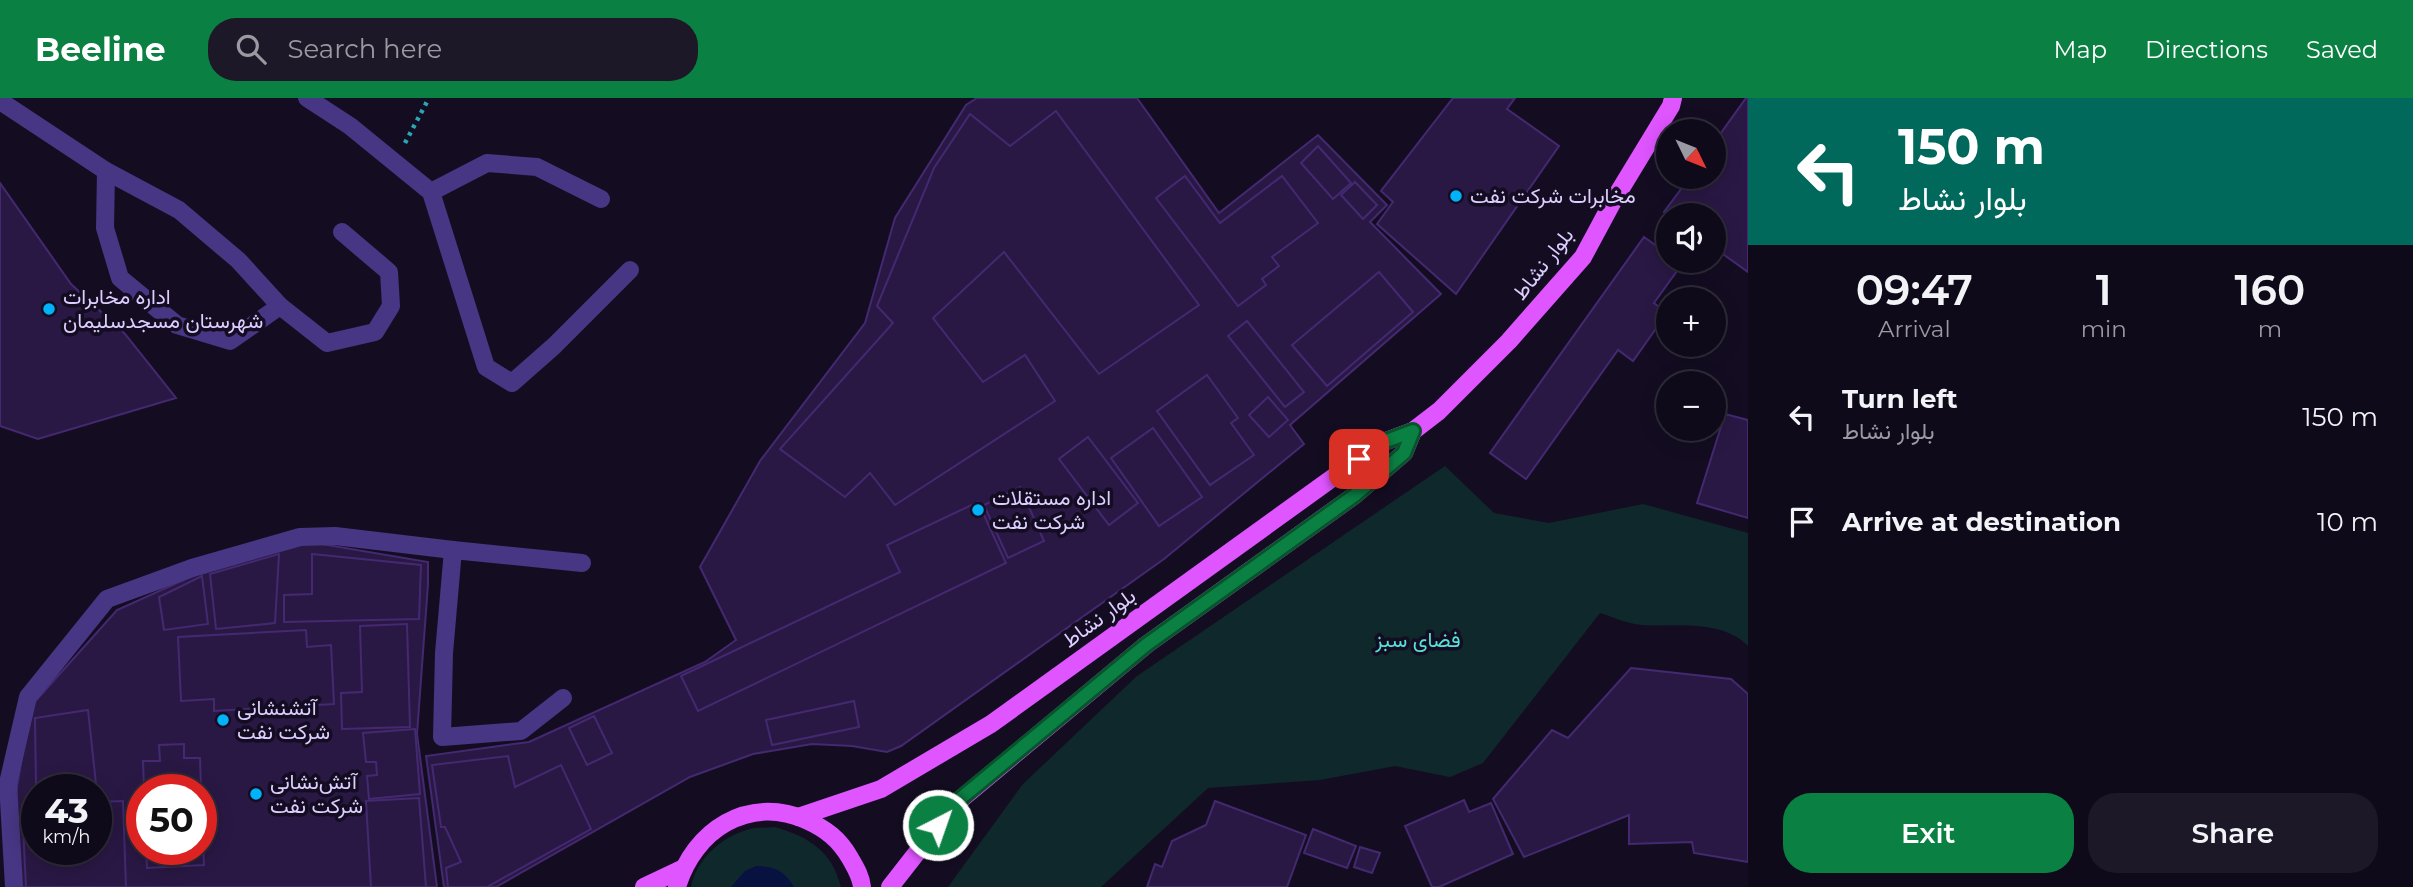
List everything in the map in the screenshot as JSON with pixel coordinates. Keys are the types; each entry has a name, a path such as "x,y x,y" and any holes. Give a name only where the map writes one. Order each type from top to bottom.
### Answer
{"main road":[{"name":"بلوار نشاط","path":"798,817 881,789 991,724 1381,443 1413,431 1438,411 1509,341 1583,257 1612,203 1671,106 1673,98"},
{"name":"بلوار نشاط","path":"890,887 954,804 1146,645 1355,495 1404,453 1413,431"},
{"path":"677,887 682,869 693,850 708,834 726,822 746,814 768,811 790,813 822,827 842,844 861,878 862,887"},
{"path":"644,887 682,869"}],"street":[{"path":"307,98 350,126 431,192 486,367 512,383 631,270"},
{"path":"0,101 106,171 179,210 238,260 280,306 327,343 375,332 391,306 389,272 342,232"},
{"path":"431,192 487,163 537,167 601,199"},
{"path":"106,171 105,228 120,278 177,325 230,341 280,306"},
{"path":"14,887 8,783 28,697 107,599 192,568 300,537 335,536 582,563"},
{"path":"453,551 444,653 442,737 521,732 563,698"}],"path":[{"path":"394,162 429,98"}],"green space":[{"name":"فضای سبز","path":"1445,466 1494,513 1549,523 1643,504 1748,533 1748,646 1737,637 1712,628 1637,624 1600,613 1483,763 1450,777 1395,766 1320,780 1208,788 1101,887 948,887 1023,784 1137,676"},
{"path":"775,827 817,847 832,864 841,887 691,887 698,868 719,844 737,833"}],"shaded area":[{"path":"756,866 778,870 794,887 731,887 745,871"}],"building":[{"name":"اداره مستقلات شرکت نفت","path":"977,98 1137,98 1219,213 1318,135 1387,205 1370,222 1441,294 1290,425 1304,444 1164,559 901,746 887,752 852,746 812,744 753,754 690,777 496,887 444,887 426,756 529,742 705,662 736,640 700,567 760,461 865,323 895,218 966,105"},
{"name":"مخابرات شرکت نفت","path":"1453,98 1515,98 1507,109 1559,146 1456,294 1377,224 1393,202 1381,191"},
{"path":"1748,98 1748,272 1726,256 1726,203 1671,203 1681,189 1726,189 1726,126"},
{"path":"1056,111 1199,305 1099,374 1004,252 933,318 983,382 1025,355 1055,401 895,505 870,473 845,497 780,449 893,323 877,306 934,168 970,114 1010,146"},
{"path":"1318,146 1351,183 1333,199 1301,163"},
{"path":"1185,176 1220,223 1282,176 1318,223 1272,257 1279,266 1262,279 1266,285 1238,306 1156,198"},
{"path":"1355,182 1377,205 1363,219 1341,195"},
{"name":"اداره مخابرات شهرستان مسجدسلیمان","path":"0,183 71,284 125,334 176,398 38,439 0,426"},
{"path":"1644,237 1656,246 1656,273 1676,273 1665,287 1656,287 1656,329 1633,361 1618,350 1526,479 1490,453"},
{"path":"1379,272 1413,312 1327,386 1292,345"},
{"path":"1247,321 1304,392 1285,407 1228,336"},
{"path":"1207,375 1238,418 1231,423 1254,455 1210,485 1157,411"},
{"path":"1268,397 1288,420 1269,437 1249,415"},
{"path":"1726,414 1748,420 1748,518 1697,503 1717,441 1726,441"},
{"path":"1153,428 1202,497 1159,526 1111,458"},
{"path":"1088,437 1138,503 1109,525 1059,459"},
{"path":"1020,487 1044,541 1008,558 984,505"},
{"path":"978,502 1006,563 698,711 681,676 900,572 887,545"},
{"name":"آتشنشانی شرکت نفت","path":"292,539 428,562 417,734 437,887 20,887 14,804 31,706 117,610 208,569"},
{"path":"279,554 275,623 216,629 210,574"},
{"path":"312,554 421,565 419,619 284,622 284,595 312,594"},
{"path":"202,576 208,624 164,630 159,597"},
{"path":"407,624 410,727 342,729 341,693 362,692 360,626"},
{"path":"306,630 307,647 331,645 334,704 214,711 214,699 181,701 178,637"},
{"path":"1631,668 1731,679 1748,694 1748,862 1694,853 1692,842 1629,844 1629,815 1524,857 1493,799 1552,730 1568,738"},
{"path":"854,701 859,727 772,745 766,720"},
{"path":"88,710 95,774 36,774 35,718"},
{"path":"594,716 612,753 587,765 569,728"},
{"path":"415,729 420,794 369,799 367,776 377,775 376,762 366,762 363,733"},
{"path":"184,744 184,758 200,758 201,774 143,774 143,761 160,761 159,745"},
{"path":"508,756 515,787 561,765 591,829 487,887 448,887 446,868 461,862 445,827 441,827 432,765"},
{"path":"419,798 426,887 371,887 366,801"},
{"path":"1464,800 1469,812 1491,803 1513,854 1439,887 1432,887 1405,826"},
{"path":"112,801 123,801 126,887 26,887 25,865 112,865"},
{"path":"1215,801 1306,835 1287,887 1147,887 1155,864 1162,867 1172,841 1206,825"},
{"path":"1313,829 1356,846 1347,868 1304,853"},
{"path":"1360,847 1380,853 1372,873 1354,867"},
{"path":"147,865 204,865 147,868"}],"place":[{"name":"مخابرات شرکت نفت","path":"1456,196"},
{"name":"اداره مخابرات شهرستان مسجدسلیمان","path":"49,309"},
{"name":"اداره مستقلات شرکت نفت","path":"978,510"},
{"name":"آتشنشانی شرکت نفت","path":"223,720"},
{"name":"آتش‌نشانی شرکت نفت","path":"256,794"}],"route":[{"path":"938,825 954,804 1146,645 1355,495 1404,453 1413,431 1381,443 1359,459"}]}
